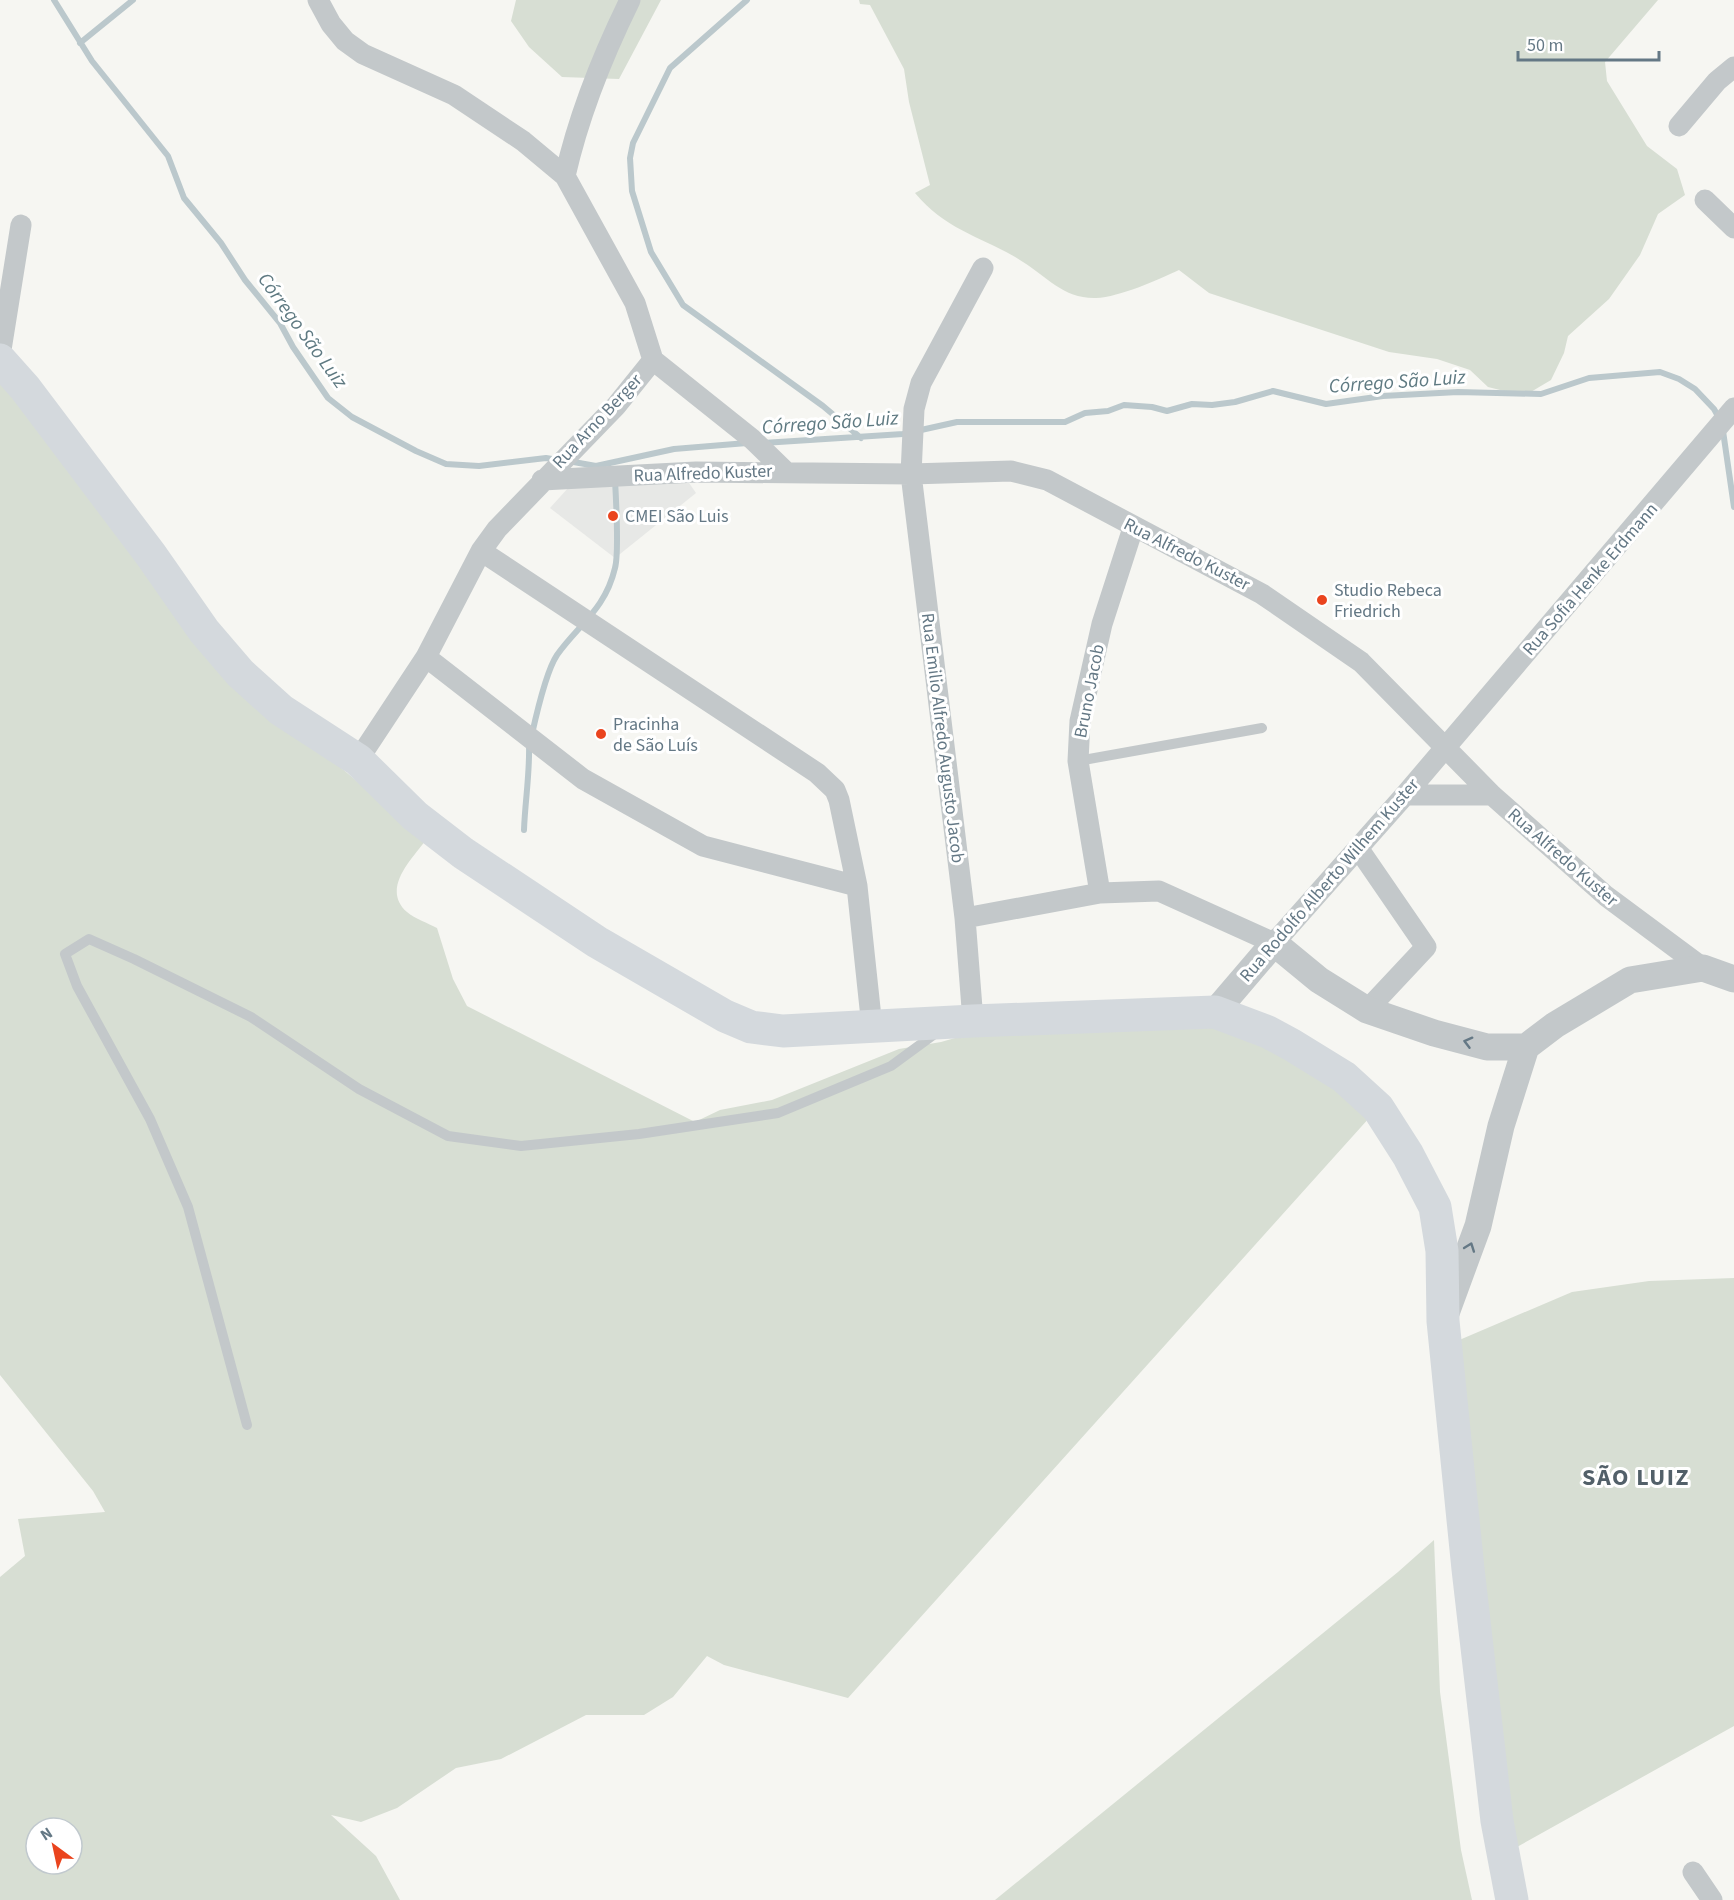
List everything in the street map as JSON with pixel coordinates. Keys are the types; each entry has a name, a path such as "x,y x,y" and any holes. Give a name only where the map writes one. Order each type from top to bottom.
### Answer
{"main road":[{"path":"0,358 67,443 204,631 240,673 281,710 358,760 415,816 463,853 597,942 725,1016 752,1027 783,1031 962,1021 1215,1012 1268,1032 1292,1046 1344,1077 1378,1108 1408,1155 1435,1207 1442,1251 1443,1321 1497,1821 1512,1900"}],"street":[{"name":"Rua Arno Berger","path":"318,0 331,24 345,41 363,54 454,95 514,134 565,176 636,303 653,360 616,406 513,509 481,551 426,657 358,760"},
{"path":"565,176 573,139 587,96 630,0"},
{"path":"1679,126 1717,81 1734,67"},
{"path":"1705,200 1734,228"},
{"path":"0,358 21,225"},
{"name":"Rua Emilio Alfredo Augusto Jacob","path":"962,1021 965,918 911,465 914,409 926,372 983,268"},
{"path":"653,360 752,439 786,471"},
{"name":"Rua Sofia Henke Erdmann","path":"1444,748 1734,408"},
{"name":"Rua Alfredo Kuster","path":"542,480 911,465 1031,474 1071,491 1133,528 1262,594 1361,662 1492,795 1606,896 1702,968"},
{"name":"Bruno Jacob","path":"1100,893 1078,761 1080,721 1102,624 1133,528"},
{"path":"481,551 828,782 839,800 857,886 872,1027"},
{"path":"426,657 583,779 704,846 857,886"},
{"name":"Rua Rodolfo Alberto Wilhem Kuster","path":"1215,1012 1444,748"},
{"path":"1405,795 1492,795"},
{"path":"1358,848 1426,947 1367,1010"},
{"path":"965,918 1100,893 1159,891 1274,943 1319,980 1367,1010 1434,1033 1487,1047 1526,1047"},
{"path":"1443,1321 1478,1226 1501,1126 1526,1047 1555,1025 1630,981 1702,968 1734,979"},
{"path":"1693,1872 1712,1900"}],"lane":[{"path":"1078,761 1262,728"},
{"path":"247,1425 188,1207 150,1119 77,986 65,954 89,939 134,958 251,1017 359,1089 448,1136 521,1146 639,1134 778,1113 891,1066 962,1021"}],"shaded area":[{"path":"516,0 661,0 619,79 562,77 529,47 511,21"},
{"path":"859,0 1658,0 1605,62 1607,81 1647,146 1677,169 1685,195 1658,214 1640,255 1609,299 1568,336 1564,353 1551,380 1524,396 1488,387 1470,370 1437,359 1389,352 1209,293 1179,270 1116,295 1096,298 1074,295 1056,286 1009,253 940,217 915,193 930,185 909,102 904,69 870,5 860,4"},
{"path":"0,382 252,692 426,840 401,875 397,894 407,912 437,928 453,979 467,1006 695,1122 720,1110 772,1100 899,1049 941,1042 1011,1022 1257,1029 1370,1117 848,1698 724,1665 707,1656 673,1697 644,1715 586,1715 501,1759 456,1768 397,1808 361,1822 331,1815 376,1856 400,1900 0,1900 0,1577 25,1556 18,1519 105,1512 93,1491 0,1375"},
{"name":"CMEI São Luis","path":"680,470 696,493 615,558 550,508 569,487"},
{"path":"1734,1278 1734,1726 1490,1862 1457,1341 1572,1292 1649,1281"},
{"path":"1434,1540 1440,1692 1461,1850 1472,1900 995,1900 1398,1572"}],"waterway":[{"name":"Córrego São Luiz","path":"54,0 92,61 168,156 184,198 221,243 245,280 280,323 293,347 328,398 352,417 446,464 479,466 546,458 558,460"},
{"path":"80,43 133,0"},
{"path":"747,0 670,68 633,143 630,158 632,191 651,252 683,305 823,406 861,438"},
{"name":"Córrego São Luiz","path":"763,443 903,434 957,422 1065,422 1085,413 1108,411 1124,405 1152,407 1167,411 1192,404 1212,405 1235,402 1273,391 1326,404 1383,396 1458,392 1541,394 1589,378 1660,372 1679,379 1695,389 1714,409 1719,418"},
{"name":"Córrego São Luiz","path":"1723,431 1734,507"},
{"name":"Córrego São Luiz","path":"568,461 596,466 674,449 747,443"},
{"path":"532,734 542,693 553,662 565,644 598,606 611,583 617,550 615,480"},
{"path":"524,830 529,744"}],"place":[{"name":"CMEI São Luis","path":"613,516"},
{"name":"Studio Rebeca Friedrich","path":"1322,600"},
{"name":"Pracinha de São Luís","path":"601,734"}],"district":[{"name":"SÃO LUIZ","path":"1636,1477"}]}
